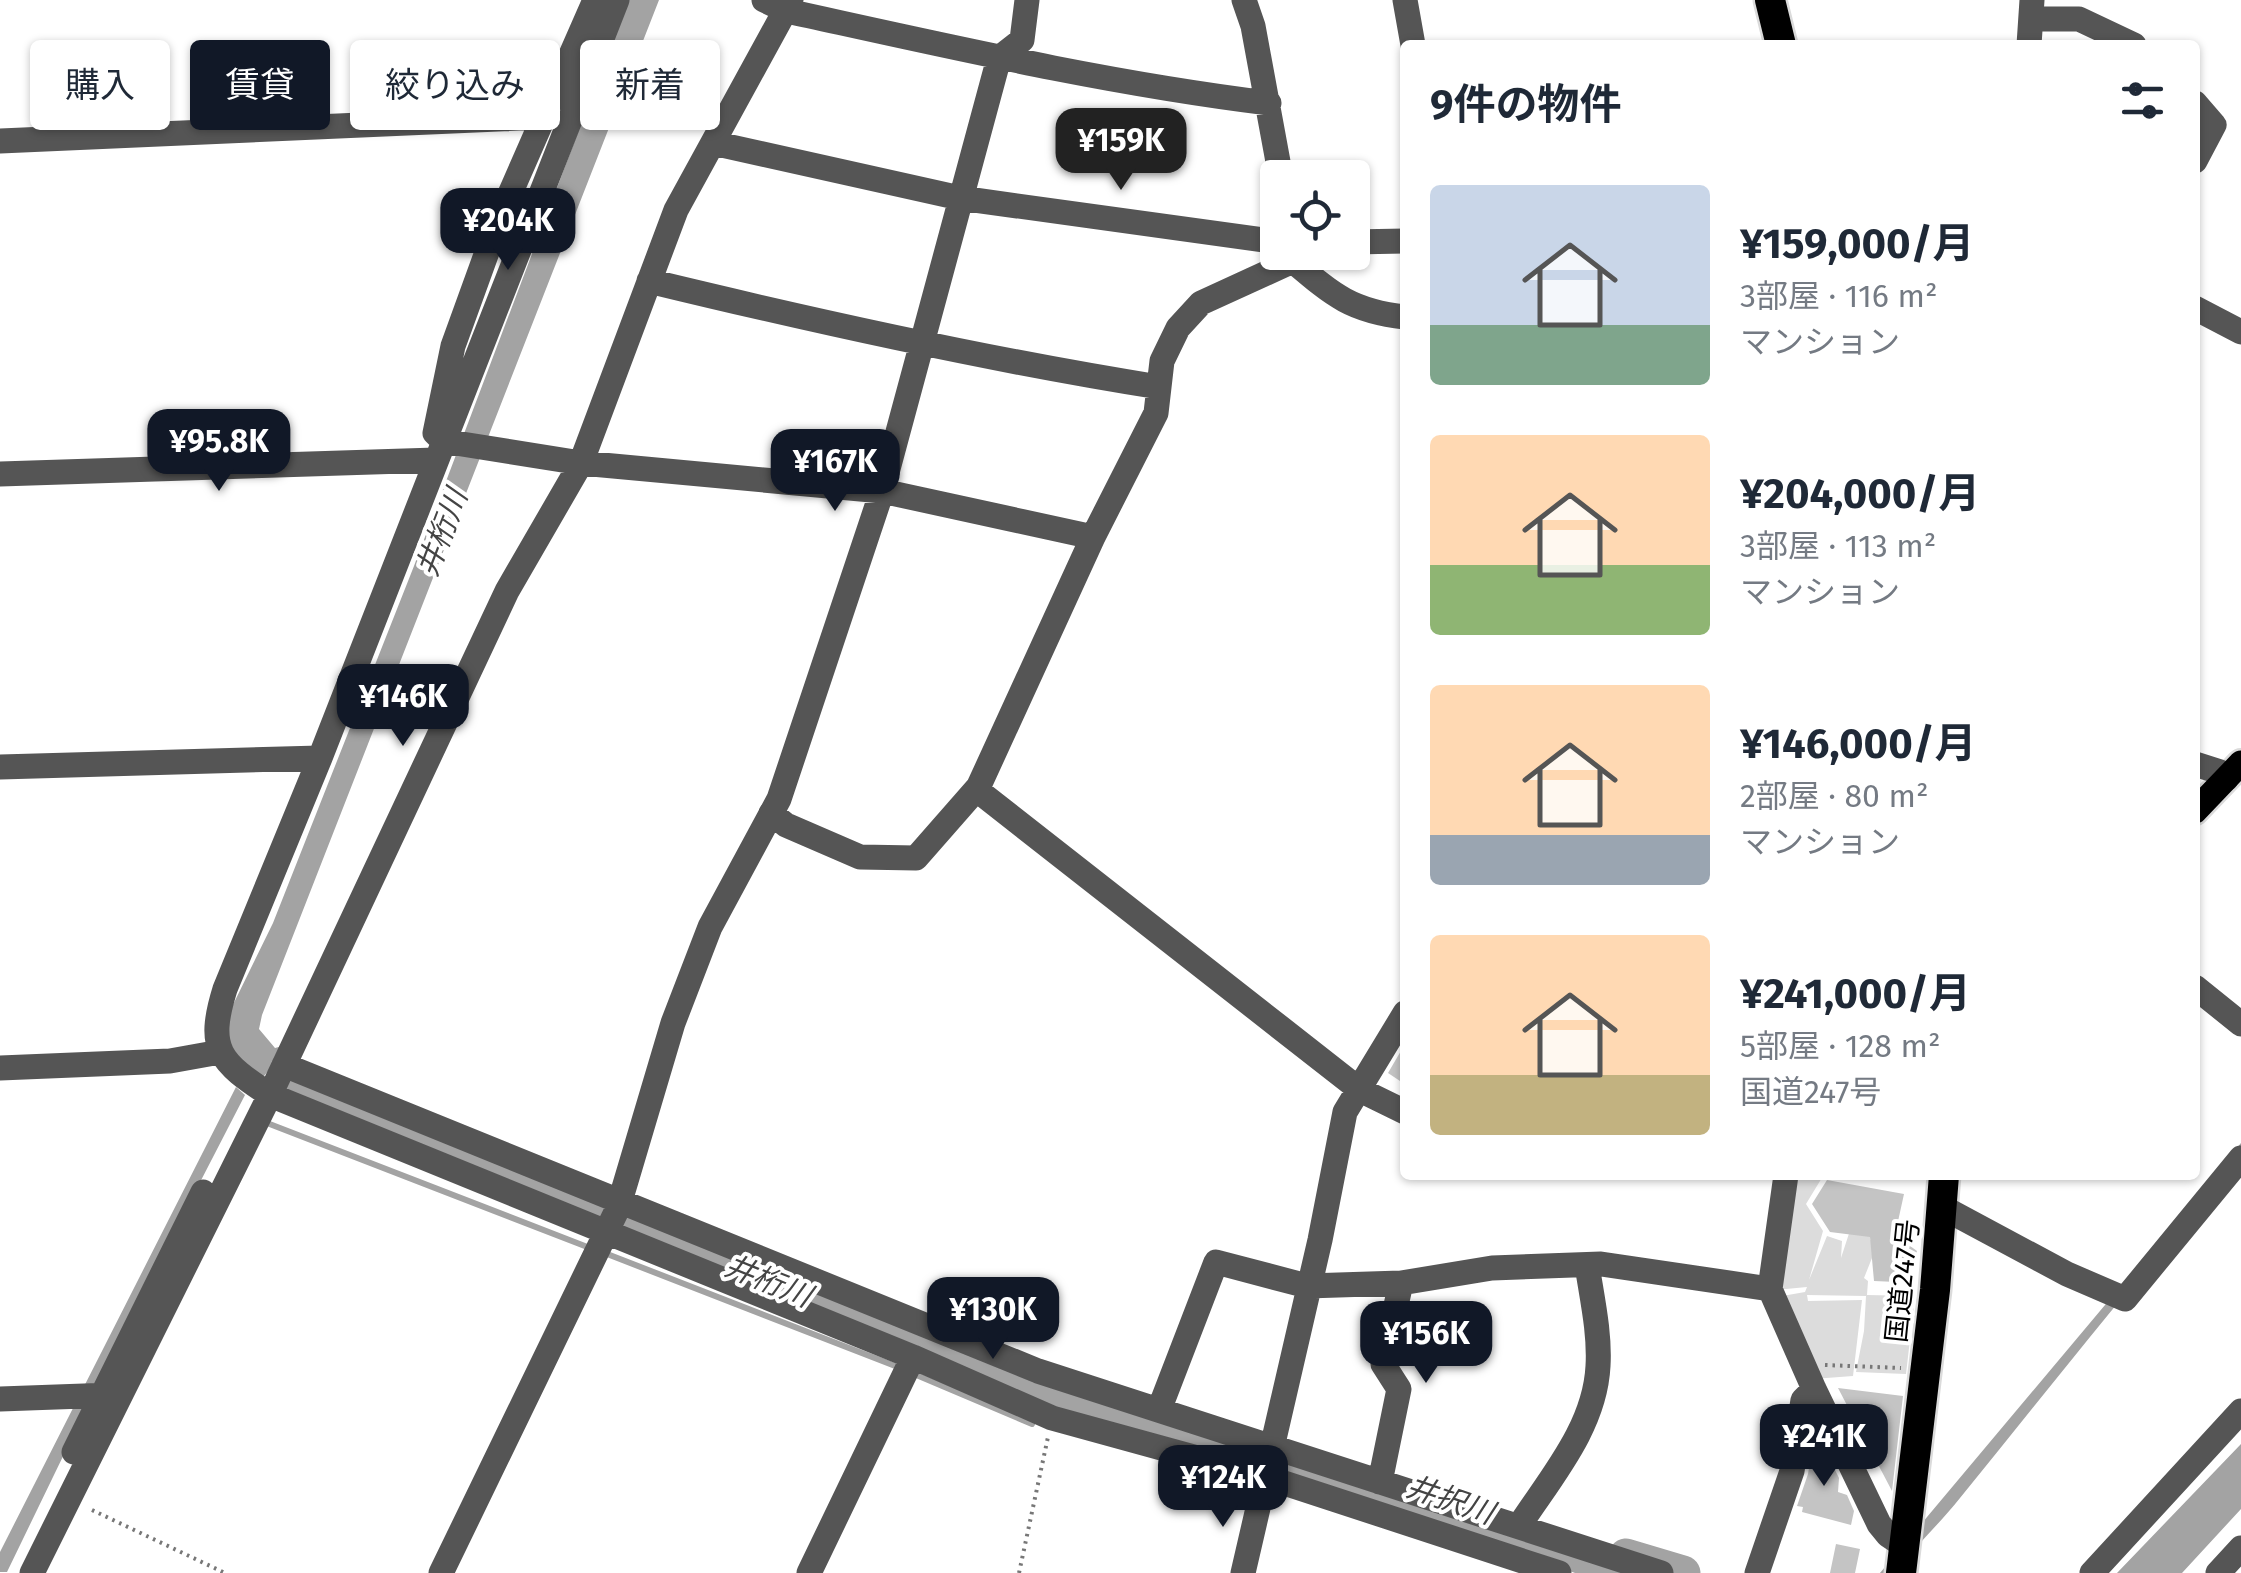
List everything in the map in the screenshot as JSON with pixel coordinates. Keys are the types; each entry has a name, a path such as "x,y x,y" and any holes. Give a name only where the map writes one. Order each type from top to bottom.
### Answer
{"highway":[{"path":"1770,0 1780,40"},
{"name":"国道247号","path":"1902,1559 1944,1180"}],"main road":[{"path":"2200,805 2236,771"}],"street":[{"path":"560,78 595,0"},
{"path":"617,0 446,448 225,988 216,1020 220,1052 230,1069 270,1095 913,1357 1052,1418 1263,1476 1559,1573"},
{"path":"441,1573 619,1204 674,1022 710,927 779,799 882,491 999,58 1022,40 1027,0"},
{"path":"1244,0 1279,160"},
{"path":"1406,0 1412,40"},
{"path":"32,1573 40,1540 99,1395 247,1140 507,591 581,463 676,210 714,143 780,4 999,58 1174,92 1269,104"},
{"path":"2031,21 2079,19 2123,40"},
{"path":"2200,109 2214,125 2200,152"},
{"path":"0,141 350,126"},
{"path":"446,448 434,432 453,346 498,219 537,130"},
{"path":"714,143 960,198 1260,247"},
{"path":"1370,242 1400,241"},
{"path":"1260,269 1202,303 1178,328 1162,361 1156,413 1093,536 978,790 1360,1090 1400,1110"},
{"path":"1307,270 1334,296 1371,313 1400,316"},
{"path":"650,281 777,312 1067,372 1159,387"},
{"path":"2200,311 2241,332"},
{"path":"0,474 446,448 507,449 581,463 882,491 1093,536"},
{"path":"0,767 320,758"},
{"path":"2200,766 2220,772 2236,771"},
{"path":"771,813 786,825 860,857 916,858 980,785"},
{"path":"2200,990 2241,1024"},
{"path":"1242,1573 1320,1240 1345,1112 1400,1022"},
{"path":"0,1068 170,1061 220,1052"},
{"path":"284,1065 1038,1371 1660,1573"},
{"path":"1942,1207 2068,1274 2125,1299 2241,1158"},
{"path":"1785,1180 1770,1290 1879,1524 1902,1559"},
{"path":"1159,1410 1216,1262 1307,1286 1401,1283 1492,1268 1587,1265 1770,1290"},
{"path":"1519,1526 1577,1438 1594,1392 1598,1338 1587,1265"},
{"path":"1380,1482 1399,1389 1382,1364 1401,1283"},
{"path":"808,1573 913,1357"},
{"path":"1757,1573 1792,1471 1804,1400 1814,1389"},
{"path":"0,1399 99,1395"},
{"path":"2092,1573 2241,1411"},
{"path":"14,1573 40,1540"},
{"path":"2218,1573 2241,1548"}],"path":[{"path":"1803,1364 1925,1369"},
{"path":"1019,1573 1052,1418"},
{"path":"92,1510 226,1573"}],"shaded area":[{"path":"1793,1180 1821,1180 1806,1204 1823,1231 1809,1280 1827,1236 1842,1241 1841,1258 1857,1209 1871,1210 1870,1239 1876,1248 1864,1278 1868,1281 1867,1295 1915,1296 1906,1374 1856,1372 1866,1296 1807,1295 1808,1301 1862,1300 1853,1376 1813,1379 1777,1297 1805,1292 1807,1287 1775,1290"}],"water":[{"path":"628,0 659,0 643,40 613,40"},
{"path":"580,127 580,130 608,130 262,1015 259,1029 275,1048 290,1044 260,1081 225,1043 226,1019 273,923 414,566"},
{"path":"292,1073 638,1219 1637,1573 1575,1573 1052,1412 287,1095 280,1081"},
{"path":"236,1087 245,1095 129,1320 7,1572 0,1572 0,1552"},
{"path":"2241,1143 2241,1155 1952,1508 1894,1573 1880,1573"},
{"path":"2241,1444 2241,1509 2182,1573 2117,1573"}],"building":[{"path":"1400,1053 1400,1081 1388,1073"},
{"path":"1827,1180 1904,1194 1895,1235 1917,1251 1912,1266 1898,1263 1897,1282 1874,1281 1870,1237 1830,1232 1812,1204"},
{"path":"1838,1388 1903,1396 1892,1491 1850,1411"},
{"path":"1815,1430 1839,1478 1838,1492 1847,1495 1854,1511 1851,1525 1802,1512 1803,1507 1797,1506 1808,1474"},
{"path":"1836,1544 1860,1549 1855,1573 1830,1573"}],"waterway":[{"path":"267,1123 590,1248"},
{"path":"602,1252 903,1369"},
{"path":"914,1374 1032,1424"},
{"name":"井桁川","path":"1626,1556 1683,1573"}],"water label":[{"name":"井択川","path":"1450,1500"}]}
